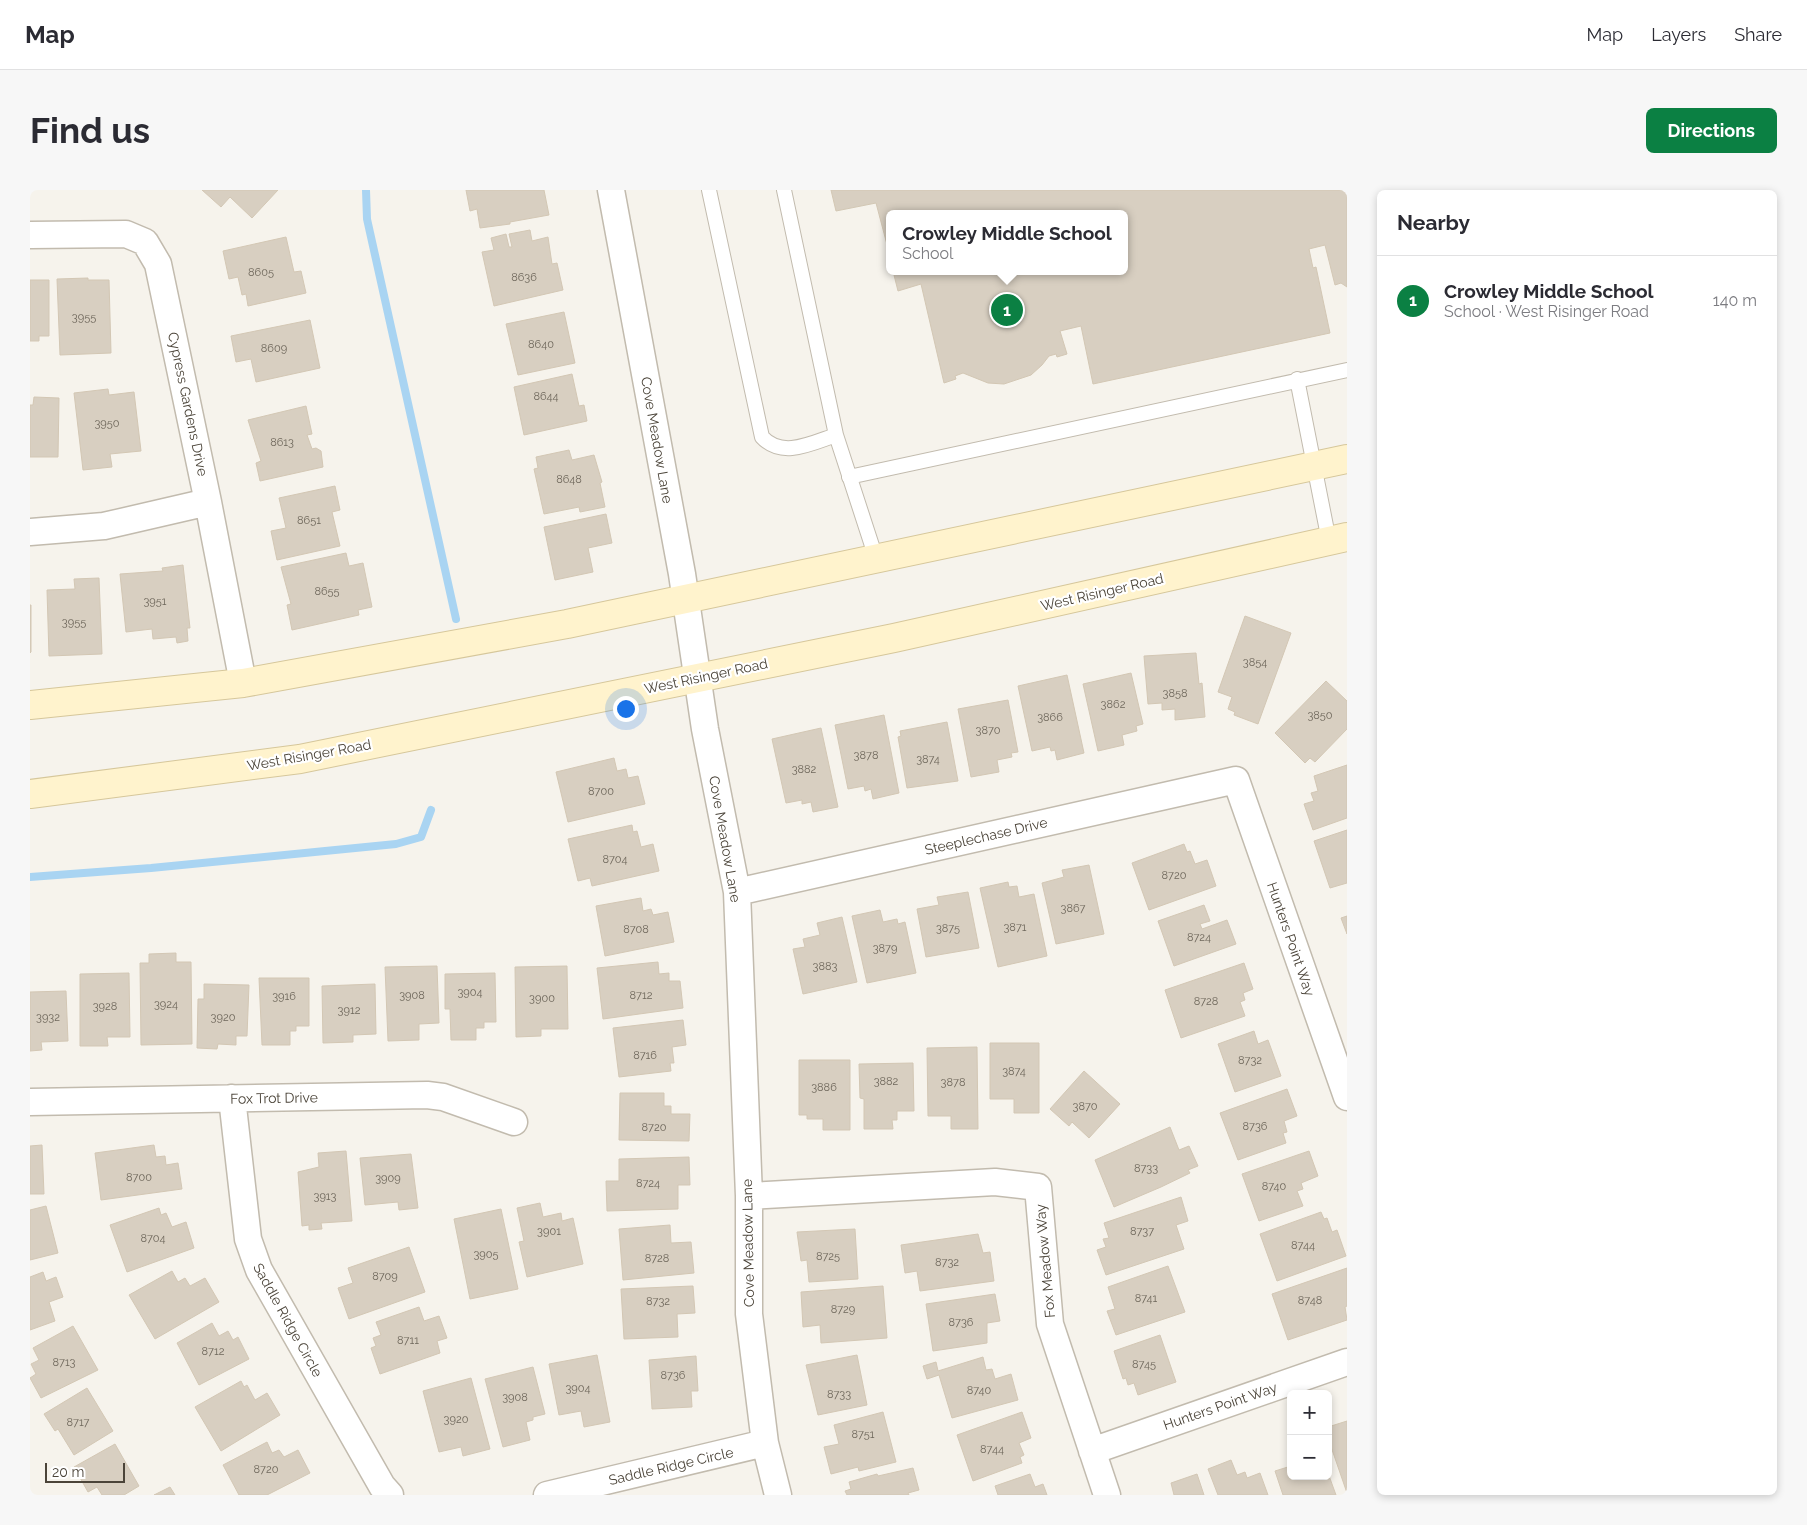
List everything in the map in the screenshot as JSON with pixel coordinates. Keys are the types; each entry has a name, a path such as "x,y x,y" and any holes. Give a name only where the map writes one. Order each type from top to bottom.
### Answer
{"main road":[{"path":"30,705 243,683 567,624 1347,459"},
{"name":"West Risinger Road","path":"30,794 300,759 894,638 1338,539"}],"street":[{"name":"Cove Meadow Lane","path":"611,190 685,598 697,678 737,892 749,1196 749,1314 765,1443 778,1495"},
{"name":"Cypress Gardens Drive","path":"30,235 126,234 145,242 158,264 208,502 243,683"},
{"path":"30,532 104,526 208,502"},
{"name":"Steeplechase Drive","path":"737,892 1236,780"},
{"name":"Hunters Point Way","path":"1236,780 1347,1097"},
{"name":"Fox Trot Drive","path":"30,1102 427,1095 443,1097 514,1122"},
{"name":"Saddle Ridge Circle","path":"232,1098 248,1239 252,1254 259,1270 382,1486 390,1495"},
{"name":"Fox Meadow Way","path":"749,1196 995,1182 1038,1187 1050,1324 1108,1495"},
{"name":"Hunters Point Way","path":"1092,1451 1347,1362"},
{"name":"Saddle Ridge Circle","path":"547,1495 765,1443"}],"lane":[{"path":"709,190 762,437 769,445 778,448 803,446 836,436"},
{"path":"784,190 836,436 876,558"},
{"path":"848,477 1297,379 1347,370"},
{"path":"1297,379 1315,466 1338,539"}],"building":[{"path":"202,190 278,190 252,218 230,197 221,207"},
{"path":"466,190 544,190 549,215 510,222 510,224 480,228 477,209 470,211"},
{"path":"831,190 1347,190 1347,287 1341,283 1335,285 1325,245 1309,249 1313,268 1316,267 1330,333 1093,384 1081,326 1060,331 1067,354 1057,357 1056,354 1049,356 1031,375 1004,384 988,383 963,373 955,376 956,379 944,383 921,284 898,291 894,275 1128,275 1128,210 886,210 886,241 876,203 836,211"},
{"path":"530,230 532,241 548,237 552,264 557,263 563,290 494,306 482,252 494,250 491,238 506,234 509,247 512,247 509,234"},
{"path":"286,237 294,272 301,271 306,293 248,306 246,294 242,295 238,277 229,279 223,251"},
{"path":"88,278 88,280 109,280 111,353 60,355 57,279"},
{"path":"30,280 49,280 49,336 39,336 39,341 30,341"},
{"path":"564,312 575,363 518,375 506,324"},
{"path":"310,320 320,368 256,382 251,359 236,362 231,336"},
{"path":"572,374 579,406 584,405 587,421 524,435 514,387"},
{"path":"108,389 109,395 134,392 141,451 110,454 112,467 83,470 74,393"},
{"path":"34,397 59,398 58,457 30,457 30,405 33,405"},
{"path":"306,406 312,434 307,435 312,449 316,448 321,451 323,467 260,481 256,463 261,461 248,420"},
{"path":"569,450 572,460 594,455 602,482 600,483 605,507 580,512 579,507 544,514 534,469 538,468 536,457"},
{"path":"335,486 340,510 332,512 340,546 277,560 271,531 286,528 279,498"},
{"path":"606,514 612,543 588,548 593,572 555,580 544,527"},
{"path":"346,553 349,566 363,563 372,607 358,610 359,615 292,630 287,605 291,604 281,567"},
{"path":"183,565 190,628 187,628 188,641 177,643 176,637 153,639 152,629 126,632 120,574 163,571 162,568"},
{"path":"99,578 102,654 49,656 47,590 75,589 74,579"},
{"path":"30,605 31,652 30,653"},
{"path":"1245,616 1291,633 1258,724 1234,715 1235,712 1228,709 1232,697 1218,692"},
{"path":"1196,653 1199,684 1202,683 1205,717 1175,720 1175,709 1162,710 1162,703 1148,704 1144,656"},
{"path":"1131,673 1143,724 1136,726 1137,731 1122,735 1124,745 1098,751 1083,684"},
{"path":"1067,675 1084,753 1057,760 1055,750 1051,751 1050,747 1032,751 1018,686"},
{"path":"1326,681 1347,701 1347,729 1315,762 1310,758 1305,763 1275,733"},
{"path":"1008,700 1018,752 1011,753 1012,757 997,760 999,772 971,777 958,709"},
{"path":"884,715 899,793 873,799 871,789 865,791 864,786 848,789 835,725"},
{"path":"947,722 958,781 907,788 898,737 901,736 900,731"},
{"path":"821,728 838,807 813,812 811,802 802,804 802,800 786,803 772,739"},
{"path":"614,758 617,771 626,769 628,778 638,776 645,804 568,822 556,772"},
{"path":"1347,765 1347,818 1313,830 1304,804 1314,801 1311,793 1318,791 1314,776"},
{"path":"632,825 633,832 637,831 641,847 653,844 659,871 592,886 590,878 578,881 568,839"},
{"path":"1347,830 1347,883 1330,888 1314,841"},
{"path":"1184,844 1187,852 1190,851 1195,864 1207,860 1216,886 1149,910 1132,863"},
{"path":"1089,865 1104,934 1056,944 1042,883 1064,877 1062,870"},
{"path":"1008,882 1009,887 1017,886 1019,897 1034,894 1047,956 998,967 980,888"},
{"path":"968,892 979,948 926,957 917,909 939,905 937,897"},
{"path":"641,898 643,911 651,909 653,915 668,912 674,942 605,956 596,906"},
{"path":"1204,905 1210,921 1200,924 1202,929 1227,920 1236,944 1174,966 1158,921"},
{"path":"880,910 883,922 897,919 898,924 905,922 916,973 867,983 852,916"},
{"path":"1347,916 1347,934 1341,918"},
{"path":"842,917 857,982 803,994 793,949 805,947 803,939 820,935 817,923"},
{"path":"176,953 176,962 191,962 192,1044 141,1045 140,963 149,963 149,954"},
{"path":"658,962 659,974 669,973 669,981 680,981 683,1008 603,1019 597,968"},
{"path":"1244,963 1253,989 1243,993 1245,1000 1240,1002 1245,1016 1181,1038 1165,990"},
{"path":"437,966 439,1023 419,1024 419,1040 388,1041 385,967"},
{"path":"567,966 568,1029 541,1029 541,1036 516,1037 515,967"},
{"path":"129,973 130,1037 107,1037 108,1046 80,1046 80,974"},
{"path":"495,973 496,1022 484,1022 484,1028 476,1028 476,1040 451,1040 450,1009 445,1009 445,974"},
{"path":"259,978 309,978 309,1026 296,1026 296,1031 290,1031 290,1045 262,1045"},
{"path":"204,984 249,985 247,1036 236,1036 236,1045 218,1044 217,1049 197,1048 198,999 204,999"},
{"path":"375,984 376,1034 353,1035 353,1042 323,1043 322,986"},
{"path":"66,991 68,1041 41,1042 42,1050 30,1051 30,992"},
{"path":"683,1020 686,1045 672,1047 674,1063 670,1063 671,1071 619,1077 613,1028"},
{"path":"1254,1031 1258,1044 1268,1040 1281,1076 1235,1092 1218,1044"},
{"path":"990,1043 1039,1043 1039,1113 1014,1113 1014,1099 990,1099"},
{"path":"977,1047 978,1129 951,1129 951,1116 928,1116 927,1048"},
{"path":"799,1060 850,1060 850,1130 823,1130 823,1119 807,1119 807,1115 799,1115"},
{"path":"913,1063 914,1111 897,1111 897,1120 892,1120 893,1129 864,1129 864,1099 860,1098 859,1064"},
{"path":"1084,1071 1120,1104 1089,1138 1072,1122 1069,1126 1050,1109"},
{"path":"1287,1089 1297,1116 1284,1121 1287,1132 1283,1133 1286,1143 1238,1160 1220,1113"},
{"path":"620,1093 664,1093 664,1106 671,1106 671,1114 690,1114 689,1141 619,1140"},
{"path":"1170,1127 1179,1150 1189,1146 1198,1166 1188,1170 1190,1173 1114,1207 1095,1160"},
{"path":"42,1145 44,1194 30,1194 30,1146"},
{"path":"154,1145 156,1157 165,1156 166,1165 178,1163 182,1189 101,1200 95,1153"},
{"path":"346,1151 352,1221 321,1223 322,1229 309,1230 309,1225 302,1226 298,1172 319,1167 318,1153"},
{"path":"1309,1151 1318,1176 1301,1183 1303,1189 1297,1191 1303,1206 1259,1221 1242,1174"},
{"path":"411,1154 418,1208 399,1210 398,1202 365,1205 360,1158"},
{"path":"689,1157 690,1185 678,1185 678,1209 607,1211 606,1181 619,1181 619,1159"},
{"path":"1181,1197 1188,1221 1176,1225 1184,1249 1106,1275 1097,1250 1106,1247 1103,1239 1109,1238 1104,1223"},
{"path":"540,1203 543,1217 561,1213 562,1221 573,1218 583,1264 527,1277 519,1242 524,1241 517,1208"},
{"path":"46,1206 58,1253 30,1260 30,1210"},
{"path":"159,1208 161,1215 166,1213 172,1227 186,1222 194,1248 127,1272 110,1225"},
{"path":"501,1209 518,1289 470,1299 454,1219"},
{"path":"1321,1212 1324,1219 1327,1218 1332,1232 1337,1230 1346,1256 1277,1281 1260,1234"},
{"path":"670,1225 671,1243 691,1242 694,1273 623,1280 619,1229"},
{"path":"855,1229 858,1279 809,1282 807,1260 801,1261 797,1232"},
{"path":"978,1234 983,1253 990,1252 994,1281 920,1291 917,1271 905,1273 901,1245"},
{"path":"409,1247 425,1292 349,1319 338,1288 353,1283 348,1268"},
{"path":"1168,1266 1185,1312 1116,1335 1107,1311 1115,1309 1108,1287"},
{"path":"1347,1268 1347,1306 1345,1307 1347,1320 1288,1340 1272,1294"},
{"path":"172,1271 178,1282 185,1278 190,1286 205,1278 219,1302 155,1339 129,1295"},
{"path":"43,1272 46,1281 56,1277 63,1297 49,1302 55,1321 30,1330 30,1277"},
{"path":"693,1286 695,1313 677,1314 678,1337 624,1339 621,1289"},
{"path":"883,1286 887,1338 821,1343 820,1325 803,1327 801,1292"},
{"path":"995,1294 1000,1321 987,1323 987,1343 933,1351 926,1304"},
{"path":"419,1307 424,1321 439,1316 447,1338 437,1341 440,1353 380,1374 371,1348 376,1346 373,1338 381,1335 376,1322"},
{"path":"212,1323 219,1336 228,1331 233,1340 238,1337 249,1359 199,1385 177,1343"},
{"path":"73,1326 98,1370 41,1398 30,1378 36,1374 31,1364 39,1360 33,1348"},
{"path":"1160,1335 1176,1382 1138,1395 1134,1383 1128,1385 1126,1378 1123,1379 1114,1351"},
{"path":"597,1355 610,1422 584,1427 581,1411 559,1415 549,1364"},
{"path":"857,1355 867,1405 818,1415 806,1365"},
{"path":"696,1356 698,1391 691,1391 692,1407 652,1409 649,1360"},
{"path":"983,1357 986,1370 992,1369 995,1379 1011,1374 1018,1400 952,1418 939,1375 927,1379 923,1366 936,1362 938,1371"},
{"path":"533,1367 545,1414 533,1417 533,1420 526,1422 530,1440 503,1447 485,1379"},
{"path":"471,1378 490,1449 463,1456 461,1447 439,1452 423,1391"},
{"path":"241,1381 244,1387 247,1385 255,1400 267,1393 280,1415 221,1451 195,1407"},
{"path":"87,1388 113,1431 74,1455 58,1429 55,1431 44,1414"},
{"path":"883,1412 896,1462 859,1471 858,1467 831,1474 824,1447 839,1444 834,1425"},
{"path":"1022,1412 1031,1438 1019,1443 1024,1455 1020,1457 1022,1463 973,1481 957,1435"},
{"path":"1347,1421 1347,1493 1332,1450 1332,1426"},
{"path":"267,1442 272,1453 279,1450 284,1457 298,1450 310,1473 267,1495 239,1495 223,1465"},
{"path":"115,1444 139,1486 124,1495 102,1495 97,1487 88,1492 74,1467"},
{"path":"1231,1460 1237,1475 1245,1472 1247,1478 1260,1473 1268,1495 1218,1495 1208,1469"},
{"path":"1287,1467 1287,1480 1331,1480 1336,1495 1283,1495 1275,1471"},
{"path":"913,1468 919,1490 908,1493 909,1495 847,1495 845,1491 851,1489 849,1482 877,1474 878,1476"},
{"path":"1030,1474 1035,1487 1043,1484 1047,1495 998,1495 995,1486"},
{"path":"1197,1474 1204,1495 1174,1495 1171,1483"},
{"path":"170,1487 175,1495 154,1495"}],"waterway":[{"path":"366,190 367,219 456,619"},
{"path":"30,877 151,868 396,844 421,837 431,810"}],"place":[{"name":"Crowley Middle School","path":"1007,310"}]}
